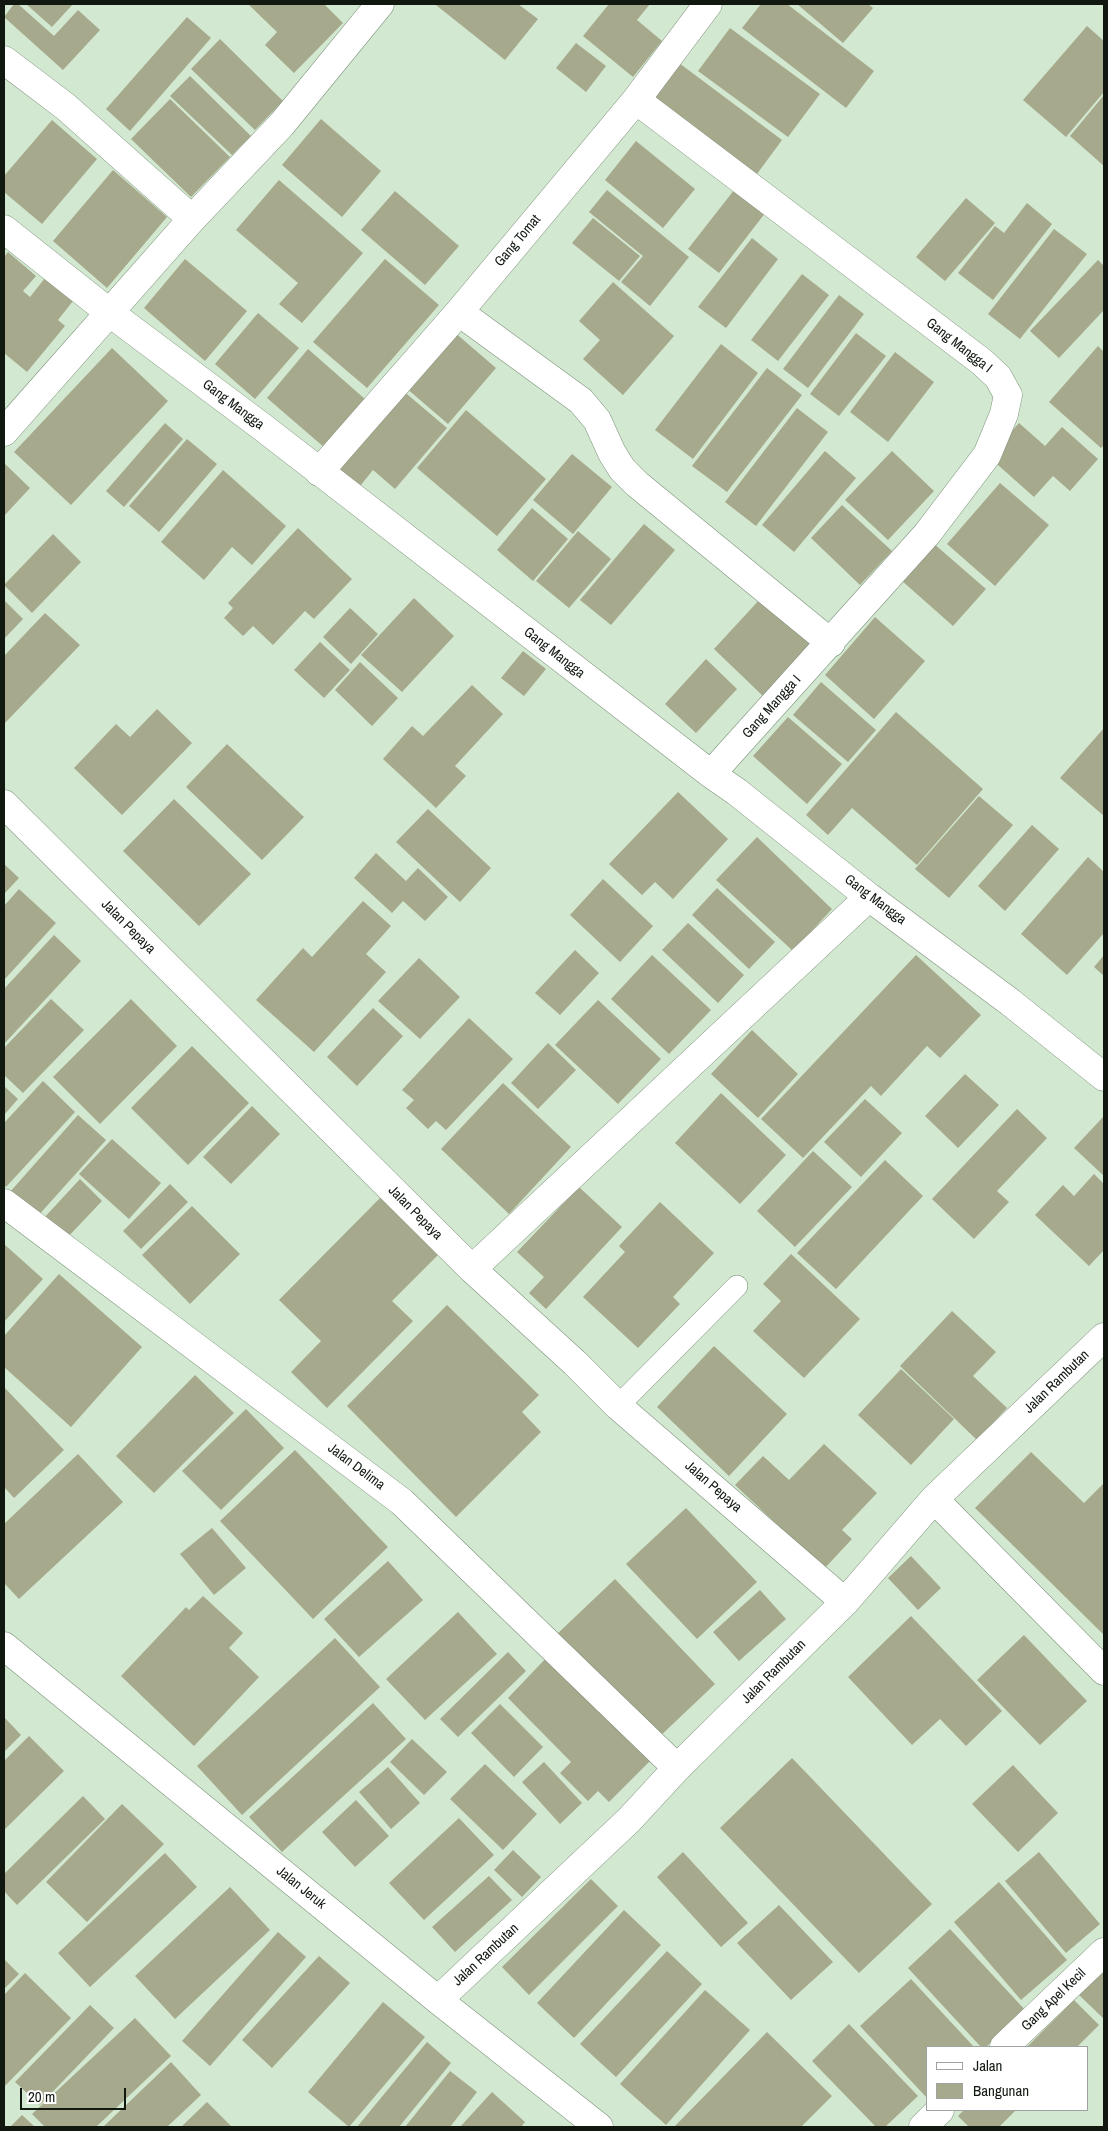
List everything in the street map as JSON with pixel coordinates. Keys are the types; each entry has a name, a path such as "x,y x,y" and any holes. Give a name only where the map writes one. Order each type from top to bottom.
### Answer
{"street":[{"path":"9,417 110,313 192,219 282,124 380,4"},
{"name":"Gang Tomat","path":"319,472 459,312 636,100 708,4"},
{"path":"4,60 66,108 192,219"},
{"name":"Gang Mangga I","path":"636,100 982,362 998,377 1008,395 1004,414 987,454 927,534 711,774"},
{"name":"Gang Mangga","path":"4,229 110,313 737,792 869,897 1010,1002 1104,1077"},
{"path":"459,312 581,401 597,420 612,453 622,469 637,484 831,642"},
{"name":"Jalan Pepaya","path":"4,804 472,1269 576,1364 618,1406 845,1602"},
{"path":"472,1269 869,897"},
{"name":"Jalan Delima","path":"4,1203 402,1502 677,1768"},
{"name":"Jalan Rambutan","path":"438,2000 629,1820 677,1768 845,1602 934,1499 1104,1337"},
{"path":"934,1499 1104,1671"},
{"name":"Jalan Jeruk","path":"4,1646 438,2000 599,2127"},
{"name":"Gang Apel Kecil","path":"1005,2046 1104,1952"},
{"path":"923,2127 939,2111"}],"lane":[{"path":"618,1406 737,1286"}],"building":[{"path":"14,4 18,4 54,36 78,10 100,30 63,70 4,17"},
{"path":"26,4 73,4 52,27"},
{"path":"248,4 324,4 343,23 294,73 265,45 277,32"},
{"path":"437,4 518,4 538,19 505,60"},
{"path":"609,4 650,4 637,20 662,41 633,77 583,36"},
{"path":"761,4 787,4 874,71 846,108 742,28"},
{"path":"797,4 868,4 873,8 843,43"},
{"path":"187,17 211,38 130,131 106,109"},
{"path":"1087,26 1104,41 1104,92 1066,137 1023,100"},
{"path":"730,28 820,94 788,137 698,71"},
{"path":"220,39 283,101 255,130 191,69"},
{"path":"576,43 606,66 586,92 556,68"},
{"path":"675,60 782,140 754,178 647,98"},
{"path":"190,76 251,136 232,155 170,96"},
{"path":"1104,95 1104,166 1070,136"},
{"path":"170,99 230,157 191,197 131,139"},
{"path":"321,119 381,171 342,217 282,165"},
{"path":"52,120 97,159 42,224 4,192 4,176"},
{"path":"636,141 695,189 663,228 605,180"},
{"path":"113,170 167,217 107,288 53,241"},
{"path":"279,180 363,253 302,323 279,304 298,283 236,230"},
{"path":"738,185 769,208 719,273 688,249"},
{"path":"607,190 689,257 650,306 621,282 643,256 589,212"},
{"path":"395,191 459,246 425,285 361,230"},
{"path":"966,198 995,223 945,281 916,257"},
{"path":"1027,203 1052,224 993,300 958,273 995,226 1004,233"},
{"path":"593,218 640,256 619,281 572,243"},
{"path":"1054,229 1087,254 1020,339 988,314"},
{"path":"752,238 778,259 726,328 698,307"},
{"path":"8,252 36,276 23,291 30,297 45,278 73,301 58,320 65,326 27,372 4,353 4,257"},
{"path":"185,259 247,311 205,361 144,308"},
{"path":"385,259 439,305 367,388 313,342"},
{"path":"1098,260 1104,266 1104,310 1059,358 1030,331"},
{"path":"802,274 829,295 778,361 751,340"},
{"path":"613,282 674,336 623,395 583,359 600,340 579,321"},
{"path":"839,295 864,314 808,388 783,369"},
{"path":"258,313 299,348 255,399 215,364"},
{"path":"453,331 496,368 448,424 405,387"},
{"path":"856,333 886,356 839,416 810,394"},
{"path":"721,344 758,373 693,459 655,430"},
{"path":"1098,346 1104,352 1104,445 1101,448 1049,402"},
{"path":"112,348 168,401 71,505 14,452"},
{"path":"308,349 366,400 325,448 267,398"},
{"path":"895,352 934,382 888,442 850,412"},
{"path":"767,368 802,395 727,492 692,466"},
{"path":"401,389 447,428 395,489 373,470 360,486 336,466"},
{"path":"797,408 828,432 756,526 725,502"},
{"path":"466,410 546,479 497,536 417,468"},
{"path":"165,423 183,439 124,507 106,491"},
{"path":"1019,423 1045,446 1062,427 1098,459 1070,491 1053,476 1034,497 989,457"},
{"path":"187,439 217,464 159,532 129,506"},
{"path":"825,451 856,478 794,552 762,525"},
{"path":"892,451 934,491 888,540 845,500"},
{"path":"572,454 612,487 573,534 533,500"},
{"path":"4,463 30,488 4,516"},
{"path":"223,470 286,526 252,565 232,547 204,580 161,542"},
{"path":"1000,483 1049,525 995,586 947,544"},
{"path":"842,505 892,551 860,585 811,538"},
{"path":"532,508 568,539 533,581 497,550"},
{"path":"644,524 675,550 611,625 580,600"},
{"path":"298,528 352,579 314,619 305,611 273,645 253,626 243,636 224,618 233,608 228,603"},
{"path":"578,531 611,559 569,608 536,581"},
{"path":"53,534 81,562 32,613 4,585"},
{"path":"933,543 986,589 953,626 901,580"},
{"path":"414,598 454,636 402,692 361,655"},
{"path":"761,598 812,645 763,696 714,649"},
{"path":"4,600 23,619 4,639"},
{"path":"350,608 378,634 351,664 323,637"},
{"path":"45,613 80,645 4,724 4,656"},
{"path":"875,617 925,661 874,719 825,675"},
{"path":"320,642 350,670 324,698 294,670"},
{"path":"523,651 546,669 524,696 501,678"},
{"path":"706,659 737,689 696,733 665,704"},
{"path":"360,662 398,698 372,726 335,690"},
{"path":"821,682 876,730 848,762 793,715"},
{"path":"472,685 503,714 455,766 466,776 436,808 383,759 412,726 423,736"},
{"path":"157,709 192,743 122,815 74,768 116,724 130,737"},
{"path":"896,712 983,789 917,865 852,808 828,835 806,815"},
{"path":"788,717 842,764 807,804 753,756"},
{"path":"1104,728 1104,816 1060,778"},
{"path":"227,744 304,817 262,860 186,787"},
{"path":"678,792 728,839 673,899 655,882 642,895 609,864"},
{"path":"979,796 1013,825 949,898 915,869"},
{"path":"174,799 251,874 199,926 123,851"},
{"path":"428,809 491,868 460,902 396,842"},
{"path":"1032,825 1059,849 1005,911 978,886"},
{"path":"757,837 832,909 793,951 716,880"},
{"path":"376,853 406,881 418,868 448,897 425,921 403,901 392,913 354,878"},
{"path":"1088,857 1104,872 1104,933 1067,975 1021,934"},
{"path":"4,864 19,878 4,894"},
{"path":"603,879 653,926 620,962 570,915"},
{"path":"717,888 775,942 749,969 692,915"},
{"path":"19,889 56,923 4,980 4,906"},
{"path":"363,901 391,926 366,954 386,972 314,1052 256,1000 303,948 312,957"},
{"path":"688,923 744,975 718,1003 662,950"},
{"path":"54,935 81,961 4,1044 4,989"},
{"path":"575,950 599,973 560,1015 535,993"},
{"path":"652,955 711,1010 669,1054 611,999"},
{"path":"916,955 981,1015 940,1058 927,1046 881,1096 871,1086 803,1158 761,1119"},
{"path":"1104,955 1104,976 1094,967"},
{"path":"419,958 460,997 420,1039 378,1001"},
{"path":"51,999 84,1030 23,1093 4,1075 4,1048"},
{"path":"131,999 177,1046 100,1124 53,1077"},
{"path":"598,1000 661,1059 618,1104 555,1045"},
{"path":"373,1008 403,1036 357,1086 327,1057"},
{"path":"469,1018 513,1059 446,1130 436,1121 428,1129 406,1108 414,1100 402,1090"},
{"path":"752,1030 798,1074 758,1118 711,1074"},
{"path":"548,1043 576,1070 538,1109 511,1083"},
{"path":"192,1046 249,1103 188,1165 131,1108"},
{"path":"965,1074 999,1105 958,1148 925,1116"},
{"path":"43,1081 75,1112 6,1187 4,1184 4,1123"},
{"path":"503,1083 571,1147 509,1214 441,1149"},
{"path":"4,1086 18,1099 4,1115"},
{"path":"721,1093 786,1155 740,1204 675,1143"},
{"path":"865,1099 902,1133 861,1177 824,1142"},
{"path":"252,1106 280,1134 231,1184 203,1157"},
{"path":"1017,1109 1047,1138 997,1191 1009,1202 974,1239 932,1199"},
{"path":"78,1115 106,1140 37,1217 10,1192"},
{"path":"1104,1116 1104,1176 1074,1148"},
{"path":"112,1139 161,1183 129,1219 79,1174"},
{"path":"813,1151 852,1187 795,1247 757,1211"},
{"path":"885,1160 923,1196 836,1289 797,1253"},
{"path":"1094,1174 1104,1184 1104,1250 1089,1266 1035,1215 1063,1185 1074,1196"},
{"path":"80,1179 102,1201 65,1240 43,1219"},
{"path":"170,1184 188,1202 141,1249 123,1231"},
{"path":"579,1187 622,1227 546,1309 529,1293 544,1277 517,1252"},
{"path":"381,1197 439,1254 392,1301 413,1321 327,1408 291,1372 321,1341 279,1300"},
{"path":"660,1202 714,1253 673,1297 680,1304 638,1348 583,1297 625,1252 619,1246"},
{"path":"192,1206 240,1254 190,1304 142,1255"},
{"path":"4,1244 43,1279 4,1322"},
{"path":"791,1254 860,1319 804,1378 753,1331 781,1301 763,1284"},
{"path":"59,1274 142,1347 71,1427 4,1367 4,1336"},
{"path":"447,1305 539,1395 522,1412 541,1432 456,1517 347,1406"},
{"path":"952,1311 996,1352 973,1376 1007,1408 977,1440 900,1366"},
{"path":"714,1346 787,1414 729,1476 657,1407"},
{"path":"901,1369 954,1419 911,1465 858,1415"},
{"path":"195,1375 234,1413 154,1493 116,1456"},
{"path":"4,1387 64,1450 14,1498 4,1487"},
{"path":"246,1409 284,1448 221,1510 182,1471"},
{"path":"824,1444 877,1493 842,1530 852,1539 824,1569 735,1485 763,1456 789,1480"},
{"path":"295,1450 388,1547 313,1619 220,1521"},
{"path":"1031,1452 1084,1503 1104,1483 1104,1635 975,1508"},
{"path":"78,1454 123,1502 19,1599 4,1583 4,1524"},
{"path":"686,1508 757,1582 697,1639 626,1564"},
{"path":"212,1528 246,1568 214,1595 180,1554"},
{"path":"911,1556 941,1588 918,1610 888,1578"},
{"path":"388,1561 423,1600 359,1657 324,1619"},
{"path":"615,1579 715,1684 656,1740 555,1636"},
{"path":"760,1590 786,1619 739,1661 713,1632"},
{"path":"203,1596 243,1633 229,1648 259,1677 194,1746 121,1676 186,1607 189,1610"},
{"path":"458,1612 497,1654 425,1720 386,1679"},
{"path":"911,1616 1002,1711 966,1746 940,1719 912,1745 848,1677"},
{"path":"1024,1635 1087,1701 1040,1745 977,1680"},
{"path":"335,1638 380,1687 242,1815 197,1766"},
{"path":"508,1652 526,1671 458,1737 440,1719"},
{"path":"549,1655 653,1758 609,1802 598,1791 588,1801 560,1773 571,1762 508,1698"},
{"path":"373,1703 406,1739 282,1852 249,1817"},
{"path":"500,1704 543,1747 514,1777 471,1733"},
{"path":"4,1717 21,1735 4,1752"},
{"path":"29,1736 64,1771 4,1830 4,1761"},
{"path":"412,1739 447,1772 424,1795 390,1762"},
{"path":"792,1758 932,1904 859,1973 720,1828"},
{"path":"544,1762 582,1803 560,1824 522,1782"},
{"path":"485,1764 537,1814 503,1850 450,1799"},
{"path":"1013,1765 1058,1813 1018,1852 972,1804"},
{"path":"388,1767 420,1803 391,1829 359,1792"},
{"path":"83,1796 105,1819 17,1905 4,1891 4,1874"},
{"path":"356,1800 389,1836 355,1867 322,1832"},
{"path":"122,1804 164,1844 87,1922 46,1882"},
{"path":"459,1818 494,1855 424,1920 389,1883"},
{"path":"513,1850 541,1877 522,1897 494,1870"},
{"path":"683,1852 748,1923 721,1947 657,1877"},
{"path":"1039,1852 1100,1924 1066,1953 1005,1881"},
{"path":"165,1853 197,1887 90,1987 58,1953"},
{"path":"489,1876 512,1900 455,1952 432,1927"},
{"path":"591,1879 618,1906 529,1995 502,1967"},
{"path":"999,1882 1067,1960 1021,2000 954,1922"},
{"path":"230,1887 270,1930 175,2019 135,1976"},
{"path":"779,1905 833,1962 791,2000 737,1943"},
{"path":"624,1910 661,1945 574,2038 537,2003"},
{"path":"950,1929 1026,2011 987,2046 980,2046 908,1968"},
{"path":"278,1932 306,1957 210,2066 182,2041"},
{"path":"667,1951 702,1984 616,2077 580,2044"},
{"path":"319,1956 350,1983 272,2068 242,2040"},
{"path":"4,1959 19,1974 4,1989"},
{"path":"1104,1968 1104,2019 1079,1995"},
{"path":"25,1973 71,2018 4,2087 4,1995"},
{"path":"911,1979 973,2046 926,2046 926,2097 860,2026"},
{"path":"705,1990 750,2030 666,2125 620,2084"},
{"path":"1074,2000 1099,2025 1078,2046 1028,2046"},
{"path":"383,2002 425,2037 349,2127 308,2092"},
{"path":"90,2005 114,2028 40,2105 15,2082"},
{"path":"135,2018 171,2056 96,2127 45,2127 32,2114"},
{"path":"849,2024 918,2096 885,2127 876,2127 812,2061"},
{"path":"767,2032 832,2096 801,2127 674,2127"},
{"path":"427,2042 451,2063 399,2127 357,2127"},
{"path":"171,2062 201,2095 167,2127 103,2127"},
{"path":"450,2071 477,2092 450,2127 405,2127"},
{"path":"492,2092 525,2122 521,2127 460,2127"},
{"path":"207,2102 232,2127 181,2127"},
{"path":"963,2111 1015,2111 999,2127 969,2127 958,2116"},
{"path":"22,2115 35,2127 10,2127"}]}
